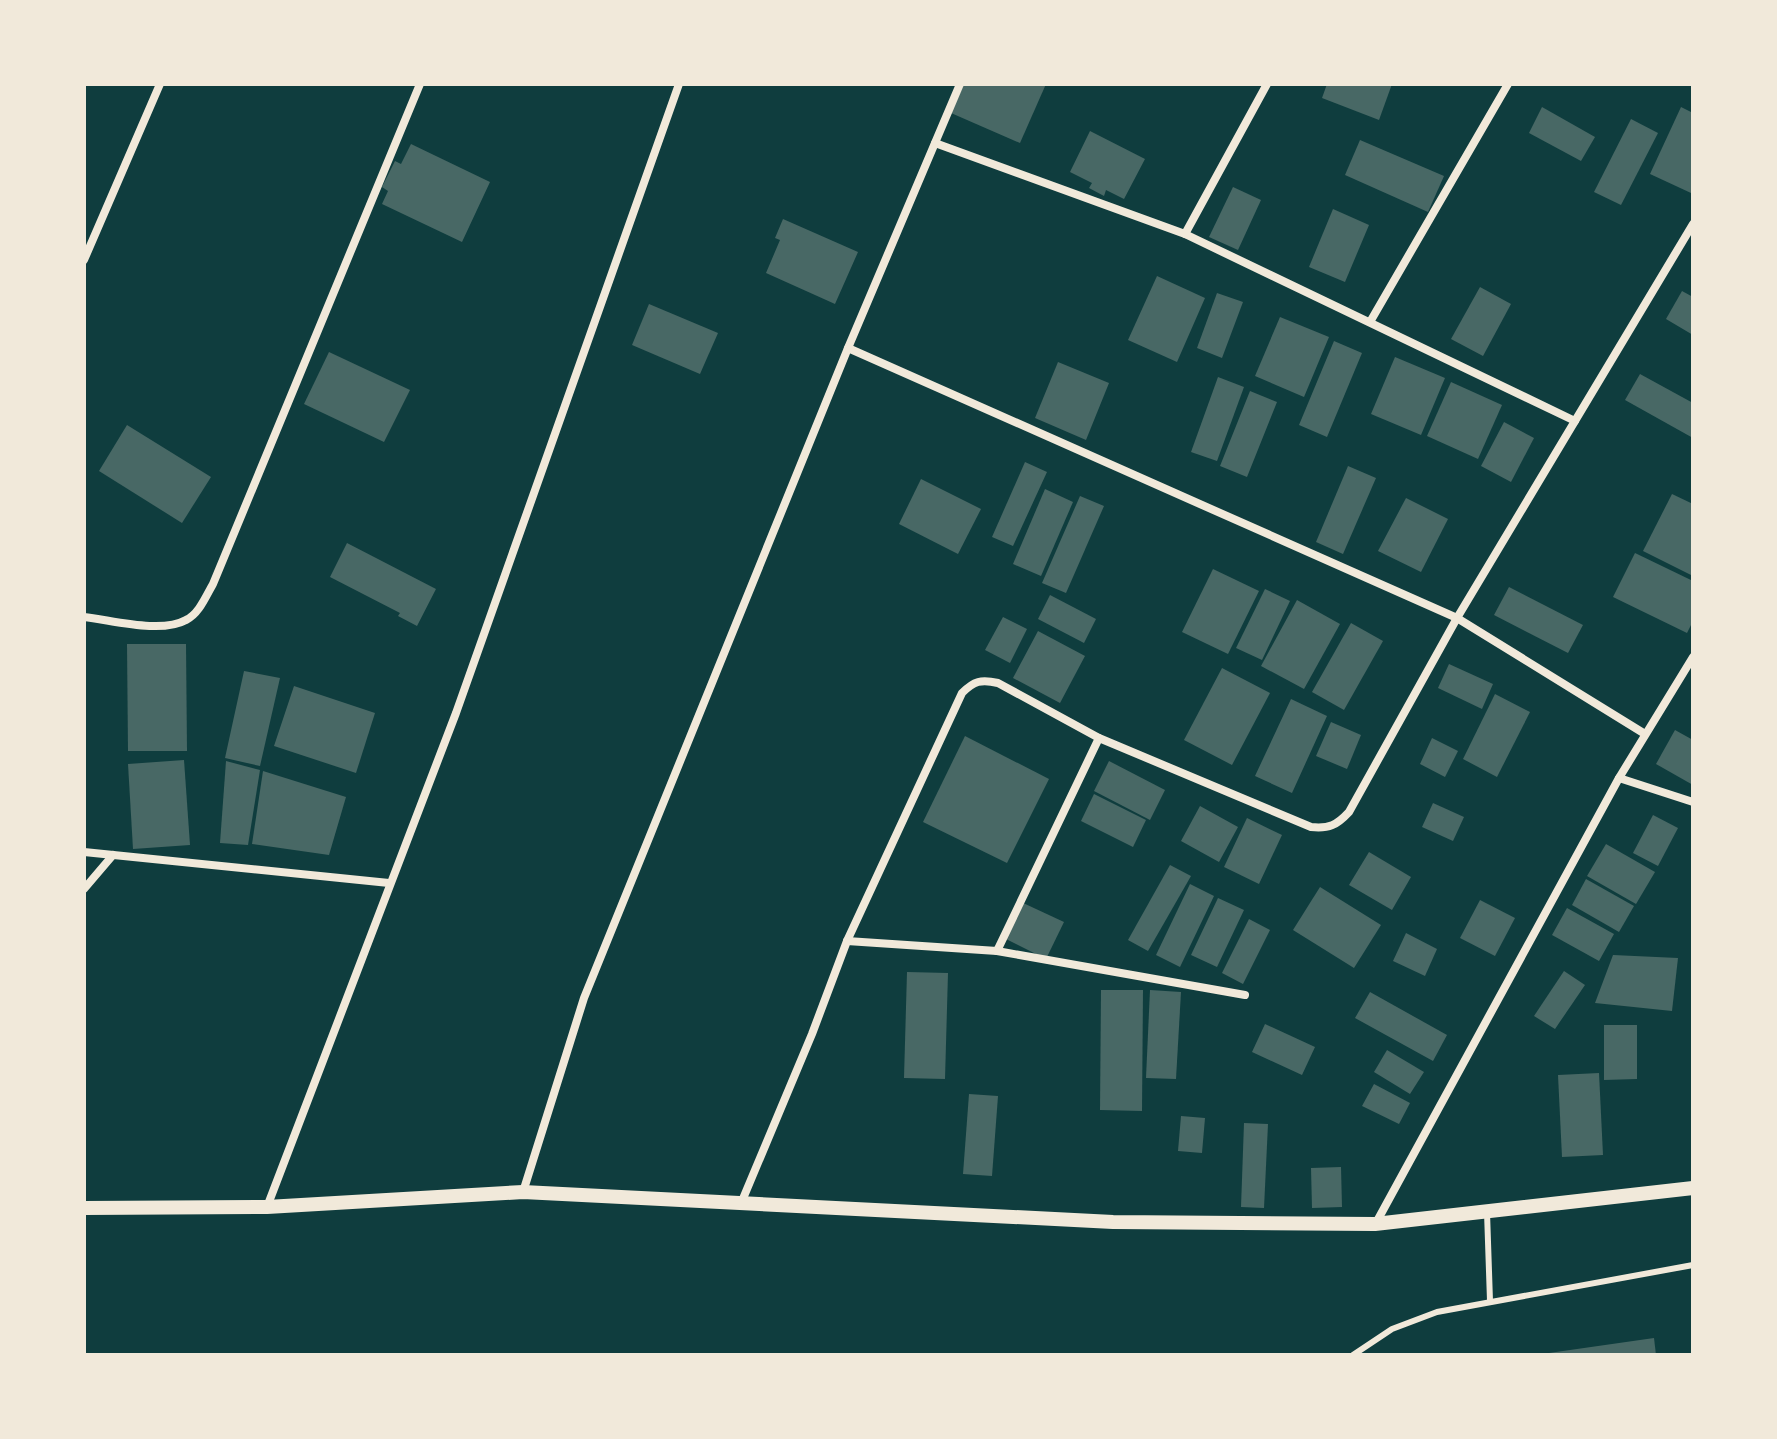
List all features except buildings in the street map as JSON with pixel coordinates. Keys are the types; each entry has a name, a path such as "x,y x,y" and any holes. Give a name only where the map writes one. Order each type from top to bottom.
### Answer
{"street":[{"path":"84,260 160,84"},
{"path":"84,617 161,627 188,620 201,606 213,584 420,84"},
{"path":"267,1207 456,713 679,84"},
{"path":"523,1192 584,998 848,348 960,84"},
{"path":"1185,234 1267,84"},
{"path":"1370,322 1508,84"},
{"path":"935,143 1185,234 1575,421"},
{"path":"742,1201 847,941 962,693 971,684 983,679 998,683 1099,738 1311,827 1326,829 1339,824 1349,812 1457,618 1693,224"},
{"path":"848,348 1457,618 1645,734"},
{"path":"1375,1224 1619,778 1693,657"},
{"path":"997,951 1099,738"},
{"path":"1619,778 1693,802"},
{"path":"84,852 389,883"},
{"path":"84,889 113,855"},
{"path":"847,941 997,951 1245,995"},
{"path":"84,1208 267,1207 523,1192 1113,1222 1375,1224 1693,1188"}],"lane":[{"path":"1487,1211 1490,1301"},
{"path":"1353,1355 1392,1329 1437,1312 1693,1265"}]}
